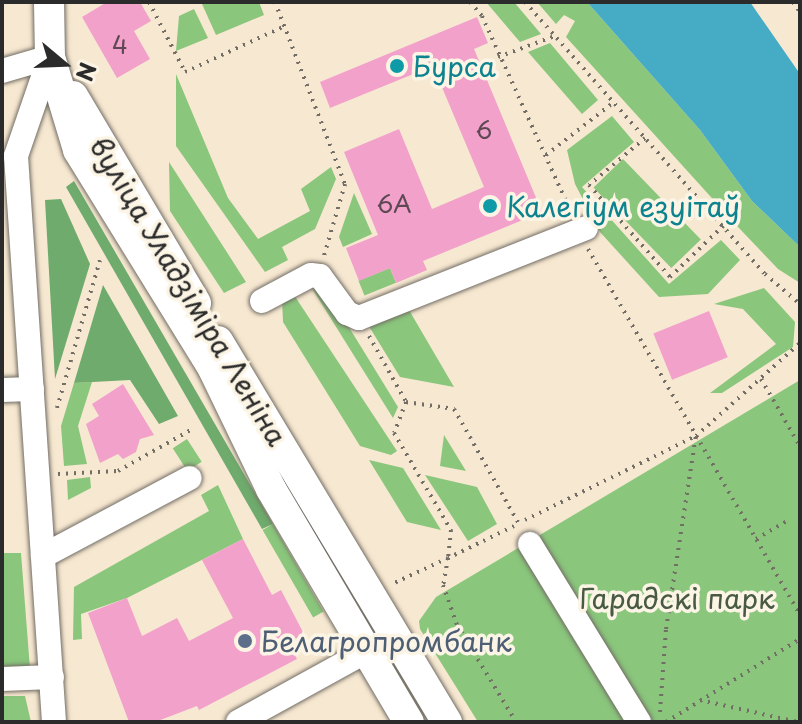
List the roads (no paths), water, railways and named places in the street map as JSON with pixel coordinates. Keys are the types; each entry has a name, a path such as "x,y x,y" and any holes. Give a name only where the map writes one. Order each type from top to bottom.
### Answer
{"main road":[{"path":"49,2 50,57"},
{"name":"вуліца Уладзіміра Леніна","path":"50,57 393,637 447,722"},
{"name":"вуліца Уладзіміра Леніна","path":"50,57 78,150 213,369 271,489 409,722"}],"street":[{"path":"2,71 50,57"},
{"path":"50,57 16,156 54,722"},
{"path":"262,301 311,275 320,276 347,313 359,318 582,229"},
{"path":"2,390 32,389"},
{"path":"43,556 190,478"},
{"path":"530,544 639,722"},
{"path":"238,722 393,637"},
{"path":"2,679 52,677"}],"water":[{"path":"587,2 750,2 800,74 800,247 752,201 700,130"}],"place":[{"name":"Бурса","path":"397,66"},
{"name":"Калегіум езуітаў","path":"490,206"},
{"name":"Белагропромбанк","path":"245,641"}],"park label":[{"name":"Гарадскі парк","path":"677,598"}]}
